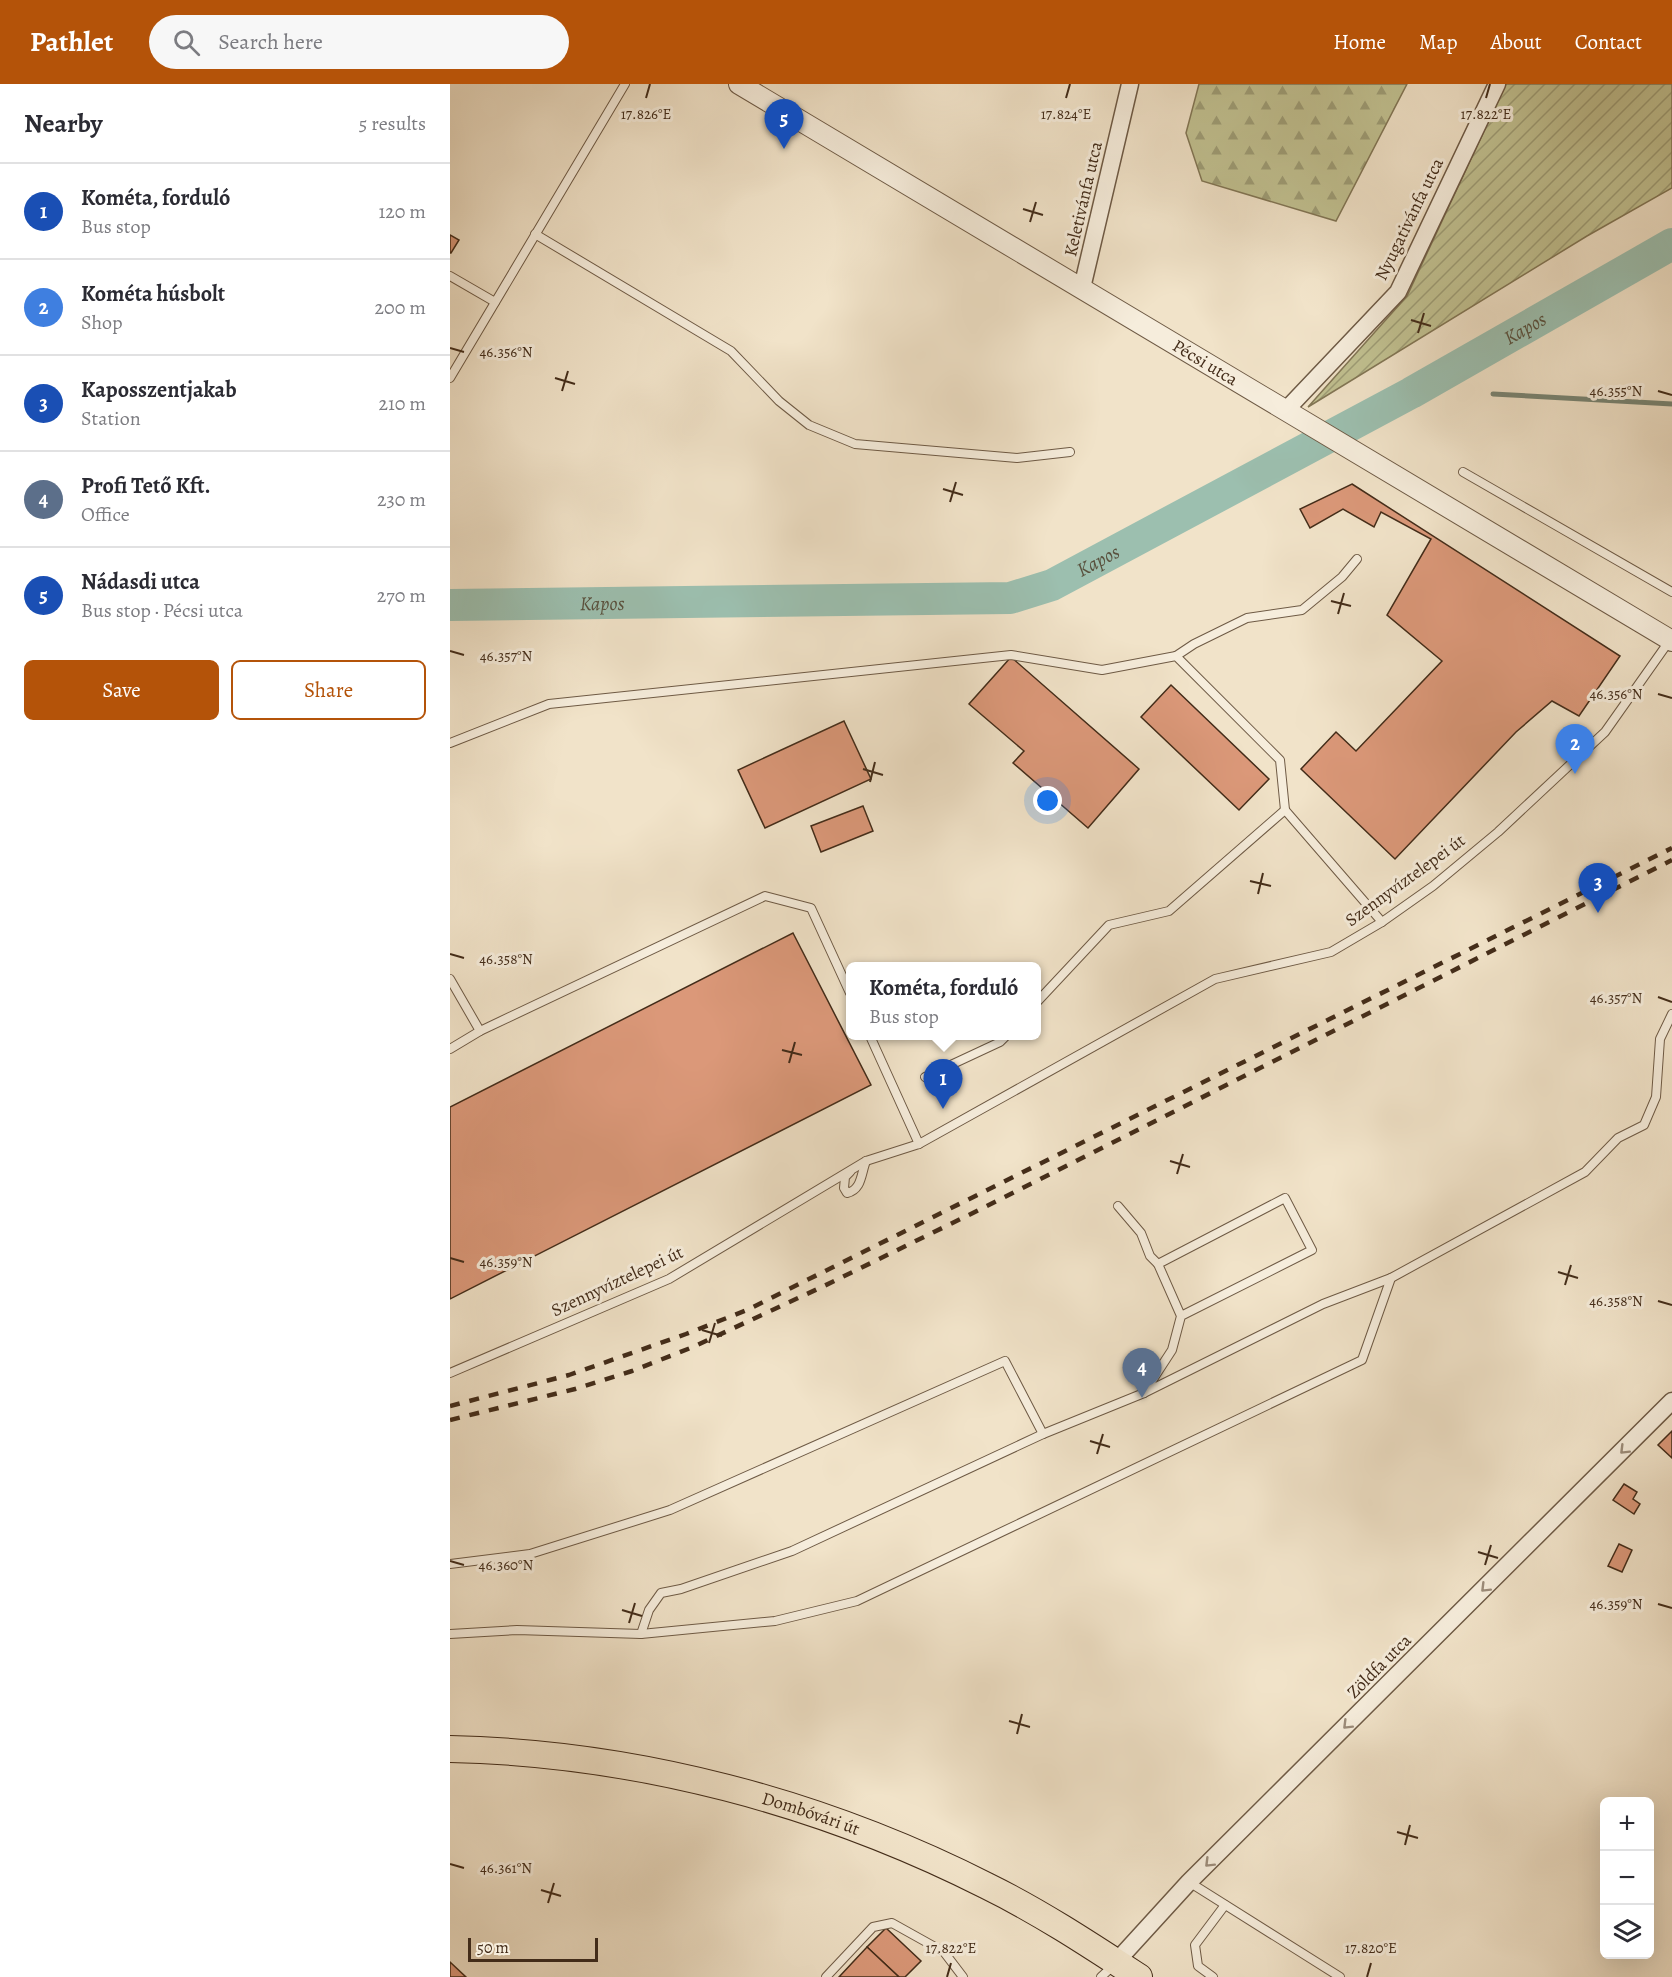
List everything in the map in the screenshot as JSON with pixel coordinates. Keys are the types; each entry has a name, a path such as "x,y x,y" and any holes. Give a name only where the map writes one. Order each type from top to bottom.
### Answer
{"main road":[{"name":"Dombóvári út","path":"450,1749 548,1754 618,1763 698,1780 775,1801 877,1835 990,1887 1109,1970 1139,1977"}],"street":[{"name":"Pécsi utca","path":"740,84 1671,641"},
{"name":"Keletivánfa utca","path":"1082,288 1131,84"},
{"name":"Nyugativánfa utca","path":"1287,410 1398,292 1497,84"},
{"name":"Zöldfa utca","path":"1109,1970 1190,1882 1670,1408"}],"lane":[{"path":"450,378 625,84"},
{"path":"535,234 731,351 779,401 809,425 828,433 855,444 1017,458 1070,452"},
{"path":"450,276 495,302"},
{"path":"1463,472 1672,592"},
{"path":"450,742 549,705 1011,655 1102,670 1176,656 1194,644 1247,618 1302,610 1342,577 1357,559"},
{"name":"Szennyvíztelepei út","path":"919,1144 1215,979 1331,952 1382,922 1432,886 1498,832 1605,732 1671,641"},
{"path":"1176,656 1280,760 1285,810 1382,922"},
{"path":"1041,998 1109,925 1169,911 1285,810"},
{"path":"450,1049 480,1031 765,896 811,908 846,984"},
{"path":"450,979 480,1031"},
{"path":"640,1634 649,1610 661,1593 681,1589 792,1551 1043,1434 1144,1393 1323,1304 1391,1278 1585,1172 1618,1138 1644,1125 1656,1097 1660,1039 1672,1014"},
{"path":"852,1169 845,1177 844,1188 847,1193 853,1192 858,1187 866,1161 919,1144 872,1040"},
{"path":"925,1077 1002,1040"},
{"name":"Szennyvíztelepei út","path":"450,1373 669,1279 866,1161"},
{"path":"1158,1264 1285,1198 1311,1251 1181,1316"},
{"path":"1118,1206 1141,1233 1150,1256 1158,1264 1181,1316 1172,1350 1144,1393"},
{"path":"450,1634 517,1630 640,1634 775,1621 857,1601 1362,1360 1391,1278"},
{"path":"450,1564 530,1554 670,1510 1005,1361 1043,1434"},
{"path":"1190,1882 1340,1977"},
{"path":"1213,1977 1198,1966 1195,1945 1225,1905"},
{"path":"826,1977 873,1927 892,1923 944,1952 963,1977"}],"green space":[{"path":"1199,84 1407,84 1336,221 1202,181 1186,133"},
{"path":"1506,84 1672,84 1672,188 1587,236 1308,407 1407,296"}],"building":[{"path":"450,235 459,240 451,253 450,253"},
{"path":"1352,484 1620,656 1579,716 1552,701 1516,732 1395,859 1301,769 1336,732 1356,751 1442,661 1387,615 1431,539 1381,512 1374,527 1343,509 1310,528 1300,509"},
{"path":"1011,657 1139,769 1088,828 1013,763 1024,751 969,704"},
{"path":"1171,685 1269,779 1239,810 1141,717"},
{"path":"844,721 871,779 765,828 738,770"},
{"path":"863,806 873,831 821,852 811,826"},
{"path":"793,933 871,1085 450,1299 450,1107"},
{"path":"1672,1431 1672,1458 1658,1445"},
{"path":"1624,1484 1637,1492 1633,1499 1640,1504 1634,1514 1613,1500"},
{"path":"1619,1544 1632,1550 1622,1572 1608,1566"},
{"path":"886,1928 921,1961 905,1977 899,1977 867,1947"},
{"path":"867,1947 899,1977 839,1977"},
{"path":"450,1962 466,1977 450,1977"}],"waterway":[{"name":"Kapos","path":"450,605 1010,598 1052,585 1411,393 1672,244"},
{"path":"1493,394 1672,404"}],"railway":[{"path":"450,1406 569,1375 747,1310 1672,848"},
{"path":"450,1420 575,1389 632,1371 693,1347 985,1207 1672,860"}],"place":[{"name":"Nádasdi utca","path":"784,149"},
{"name":"Kométa húsbolt","path":"1575,774"},
{"name":"Kaposszentjakab","path":"1598,913"},
{"name":"Kométa, forduló","path":"943,1109"},
{"name":"Profi Tető Kft.","path":"1142,1398"}]}
